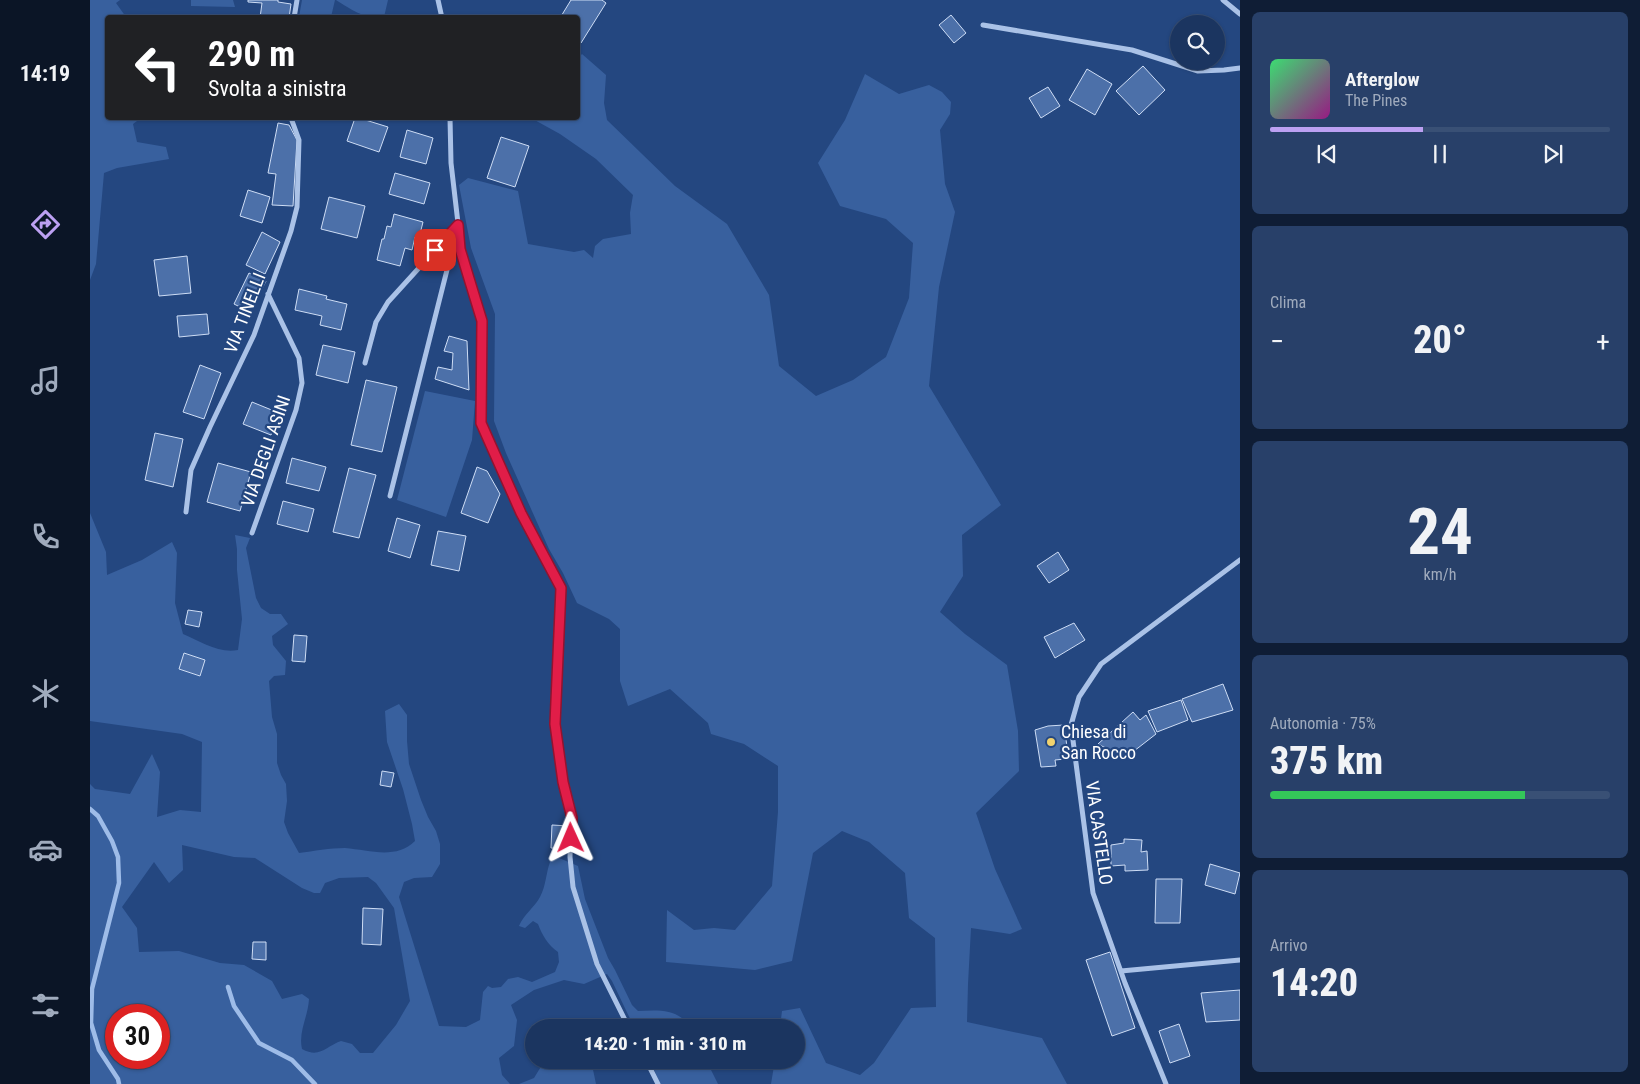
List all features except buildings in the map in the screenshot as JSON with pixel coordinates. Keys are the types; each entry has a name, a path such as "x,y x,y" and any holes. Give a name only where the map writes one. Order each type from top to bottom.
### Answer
{"street":[{"path":"294,15 296,0"},
{"path":"438,0 441,15"},
{"path":"1223,0 1240,14"},
{"path":"983,24 1132,50 1198,71 1240,68"},
{"name":"VIA TINELLI","path":"186,512 191,470 254,335 291,231 297,207 300,140 292,120"},
{"path":"450,120 450,163 460,249 482,321 481,423 521,513 561,588 555,724 563,782 572,818 570,858 573,887 597,964 624,1019"},
{"path":"365,363 376,322 388,302 458,225"},
{"path":"390,496 450,258 460,249"},
{"name":"VIA DEGLI ASINI","path":"252,533 296,410 302,383 299,358 268,294"},
{"name":"VIA CASTELLO","path":"1166,1084 1121,971 1093,893 1071,725 1079,697 1101,664 1240,560"},
{"path":"1121,971 1240,960"},
{"path":"650,1069 658,1084"}],"shaded area":[{"path":"90,0 120,0 116,3 125,15 105,15 105,120 138,120 133,124 137,142 166,147 169,159 117,168 104,173 96,264 90,280"},
{"path":"191,0 233,0 235,7 191,6"},
{"path":"302,0 335,0 331,15 299,15"},
{"path":"336,0 388,0 384,15 366,15"},
{"path":"582,54 606,75 604,103 607,120 675,186 727,224 769,295 779,366 816,396 853,380 886,357 909,298 913,243 886,219 840,206 818,163 845,120 865,74 899,94 929,85 942,92 951,102 950,114 940,130 945,184 955,212 939,287 929,386 1001,505 962,535 963,576 940,612 965,634 1007,665 1018,731 1019,771 976,813 995,869 1022,929 1010,934 971,928 967,1022 1042,1038 1067,1084 771,1084 774,1069 805,1069 805,1019 781,1019 782,1011 800,1008 826,1063 860,1075 874,1063 911,1008 936,1007 935,938 909,918 905,873 869,842 842,831 813,853 792,961 755,970 666,962 667,910 694,930 714,928 735,930 772,886 778,812 778,766 744,744 711,734 708,723 670,689 628,706 620,681 620,629 609,619 577,603 549,549 506,453 494,421 495,314 471,248 459,185 468,178 518,191 528,244 574,252 584,250 593,258 595,246 603,239 631,234 630,213 633,195 596,159 560,134 535,120 580,120 580,56"},
{"path":"425,391 475,401 472,440 446,517 397,500"},
{"path":"90,513 106,552 107,575 142,560 172,542 177,553 175,603 183,634 217,649 238,650 242,619 235,535 250,538 246,548 256,598 261,608 270,614 281,614 288,624 272,636 273,645 286,661 285,675 274,676 269,681 272,717 277,734 277,763 286,784 287,801 284,822 299,853 345,848 373,852 391,852 408,847 415,841 403,789 387,742 385,711 399,704 407,715 409,764 421,800 436,831 440,844 440,864 432,877 414,878 404,882 399,897 439,1026 466,1027 480,1020 483,992 488,986 492,988 501,987 508,979 518,977 532,982 555,972 559,962 558,952 546,940 538,924 533,921 525,928 519,926 540,897 550,862 559,858 578,866 585,899 608,958 632,1005 638,1011 673,1013 683,1019 630,1019 607,974 584,984 564,980 534,990 511,1005 517,1020 514,1046 499,1058 502,1075 510,1084 90,1084 90,784 95,789 130,794 152,754 160,772 157,817 180,810 201,812 202,742 182,734 90,721","holes":["182,845 234,857 255,858 302,888 314,893 320,893 325,883 339,878 368,877 376,883 394,908 410,1001 396,1025 373,1053 360,1053 352,1044 341,1041 323,1051 314,1053 302,1049 301,1037 309,999 302,994 282,999 272,981 244,965 220,963 179,951 139,952 137,928 122,907 154,862 169,883 183,870"]},
{"path":"540,1069 593,1069 596,1084 519,1084 534,1078"},
{"path":"654,1069 710,1069 718,1084 660,1084"}],"waterway":[{"path":"90,809 98,816 112,841 118,857 119,883 92,989 91,1023 99,1050 118,1079 119,1084"},
{"path":"228,987 234,1006 259,1043 292,1060 315,1084"}],"place":[{"name":"Chiesa di San Rocco","path":"1051,742"}],"route":[{"path":"435,250 458,225 460,249 482,321 481,423 521,513 561,588 555,724 563,782 572,818 571,838"}]}
